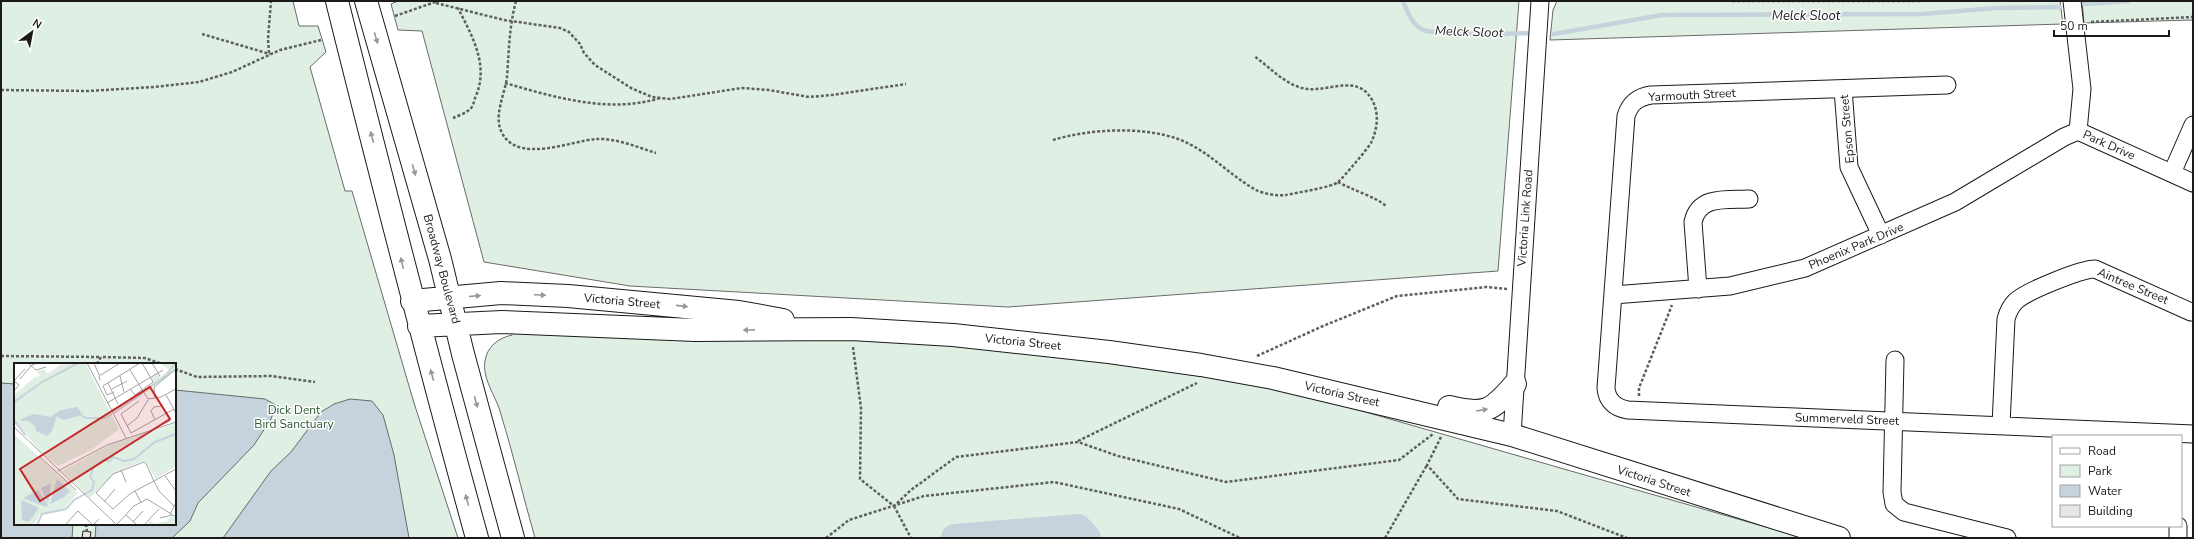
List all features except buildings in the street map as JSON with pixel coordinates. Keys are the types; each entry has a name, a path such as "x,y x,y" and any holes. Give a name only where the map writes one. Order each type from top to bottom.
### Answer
{"main road":[{"path":"337,1 412,301 477,538"},
{"name":"Broadway Boulevard","path":"366,1 450,298 514,538"},
{"name":"Victoria Street","path":"412,301 501,294 568,296 739,312 840,328"},
{"name":"Victoria Street","path":"419,326 502,322 695,330 840,328 953,335 1086,349 1228,369 1512,435 1839,538"},
{"path":"1375,402 1401,399 1477,411 1489,409 1499,403 1515,384"}],"street":[{"name":"Victoria Link Road","path":"1512,435 1540,1"},
{"name":"Park Drive","path":"2072,1 2082,89 2078,131 2193,183"},
{"name":"Yarmouth Street","path":"1612,295 1626,116 1631,105 1636,100 1651,95 1947,85"},
{"name":"Epson Street","path":"1843,89 1850,168 1881,235"},
{"path":"2172,173 2193,125"},
{"name":"Phoenix Park Drive","path":"1612,295 1730,286 1789,273 1822,262 1956,202 2064,137 2078,131"},
{"path":"1698,289 1693,222 1695,215 1702,205 1711,200 1750,199"},
{"name":"Aintree Street","path":"2001,425 2006,318 2010,308 2021,297 2083,270 2095,269 2191,312"},
{"name":"Summerveld Street","path":"1612,295 1606,393 1617,407 1639,410 2001,425 2185,435"},
{"path":"1895,360 1892,498 1897,507 1904,512 2007,538"},
{"path":"2178,527 2178,538"}],"path":[{"path":"270,54 268,39 272,1"},
{"path":"516,1 510,21 505,83 499,111 502,132 510,143 525,149 537,149 597,139 615,140 656,153"},
{"path":"1732,1 1922,1"},
{"path":"395,16 437,2 510,21 560,28 569,32 580,44 584,54 595,65 632,88 652,97 670,99 742,88 768,90 809,97 906,84"},
{"path":"454,118 471,109 478,93 481,74 480,56 458,8"},
{"path":"2074,23 2193,17"},
{"path":"202,34 270,54"},
{"path":"1,90 82,92 199,82 232,72 270,54 321,40"},
{"path":"1053,140 1073,134 1134,131 1158,134 1178,139 1197,148 1258,191 1285,195 1330,186 1338,182 1370,145 1375,135 1378,122 1376,108 1366,92 1355,86 1319,90 1306,89 1292,85 1254,56"},
{"path":"505,83 563,98 604,104 647,102 661,98"},
{"path":"1338,182 1386,206"},
{"path":"1228,369 1323,326 1397,296 1486,287 1521,291"},
{"path":"1639,410 1639,388 1678,290"},
{"path":"840,328 862,408 860,480 894,506 911,538"},
{"path":"1,356 144,358 159,363"},
{"path":"98,363 101,357"},
{"path":"176,369 198,377 270,376 316,382"},
{"path":"894,506 911,490 956,458 1078,442 1201,381"},
{"path":"1078,442 1118,456 1226,482 1399,460 1451,420"},
{"path":"1385,538 1451,420"},
{"path":"1427,465 1458,498 1557,511 1627,538"},
{"path":"826,538 849,520 924,496 1054,482 1179,509 1240,538"},
{"path":"86,525 87,532"}],"green space":[{"name":"Dick Dent Bird Sanctuary","path":"1,1 293,1 299,26 318,26 326,52 310,67 345,191 352,191 414,403 458,538 1,538"},
{"path":"398,1 1519,1 1498,271 1008,307 630,286 484,262 422,31 398,30 391,4"},
{"path":"1557,1 2060,1 2063,24 1550,40 1553,10"},
{"path":"2082,1 2193,1 2193,20 2084,23"},
{"path":"512,332 771,334 972,345 1172,369 1296,392 1804,538 535,538 505,427 498,405 485,374 485,361 488,351 502,338 512,335"}],"water":[{"path":"1,383 14,384 14,525 73,525 72,538 1,538"},
{"path":"176,390 265,399 276,405 271,419 254,445 198,503 190,521 172,538 95,538 96,525 176,525"},
{"path":"350,399 372,401 383,415 394,455 409,538 223,538 271,471 291,452 321,412 334,404"}],"waterway":[{"name":"Melck Sloot","path":"1403,1 1415,23 1421,29 1428,31 1472,34 1528,33"},
{"path":"2084,4 2129,1"},
{"name":"Melck Sloot","path":"1554,34 1662,15 1923,14 1996,8 2060,7"},
{"path":"955,538 1078,528 1087,538"}]}
